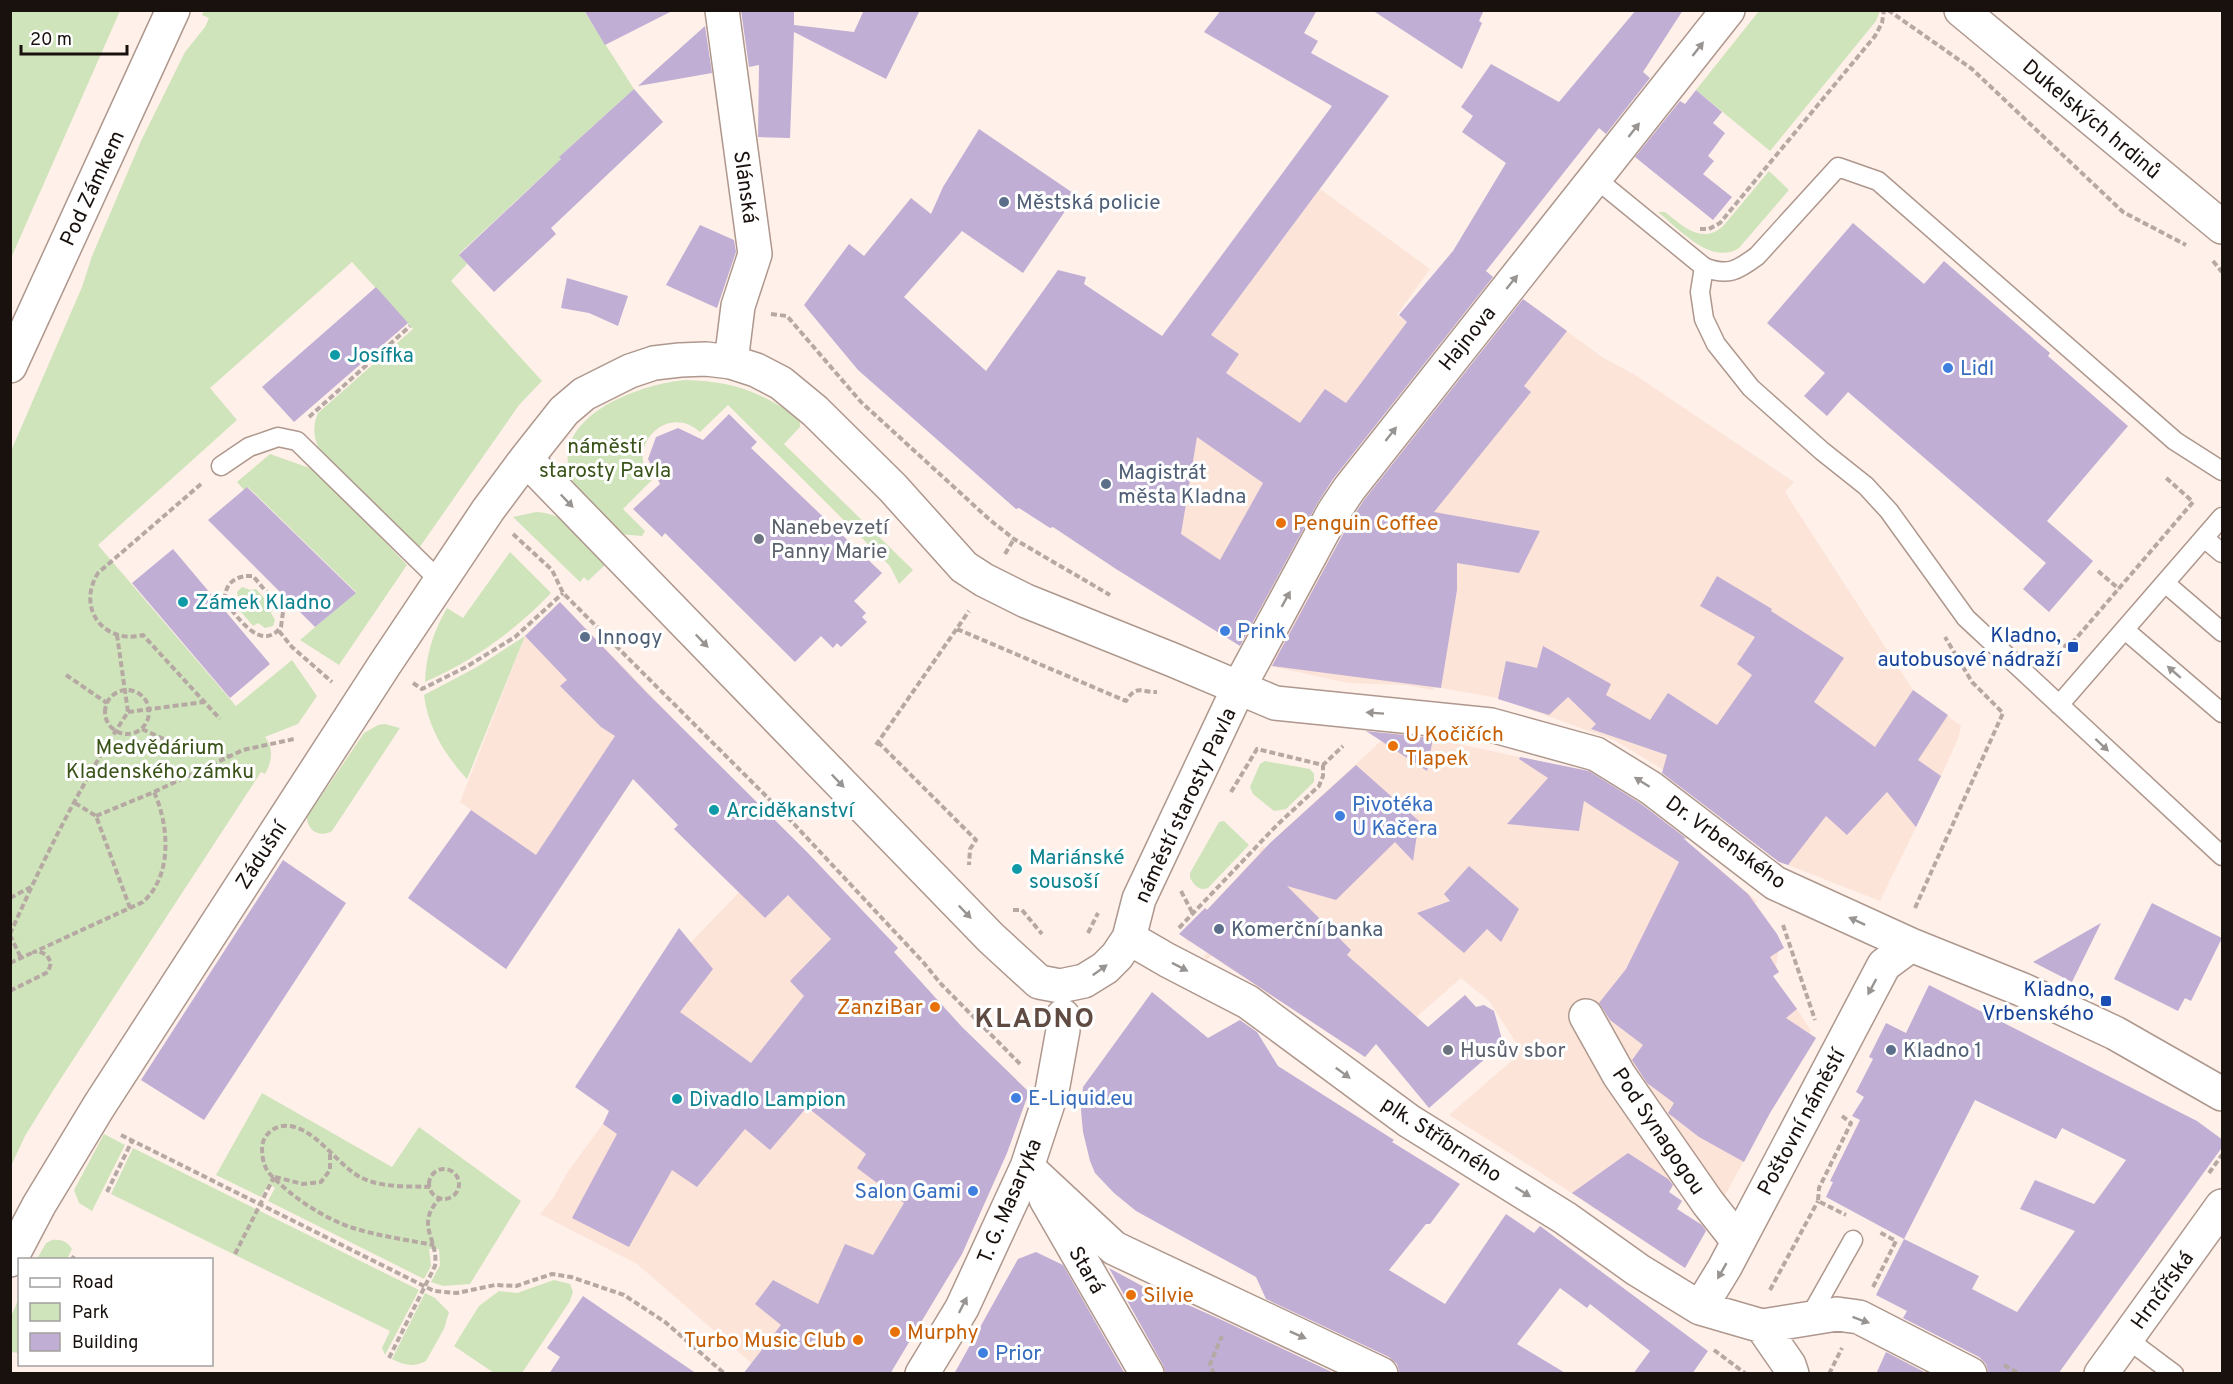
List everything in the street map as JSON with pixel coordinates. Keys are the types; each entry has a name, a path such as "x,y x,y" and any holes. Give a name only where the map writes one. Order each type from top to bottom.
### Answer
{"street":[{"name":"Pod Zámkem","path":"10,366 173,10"},
{"name":"Slánská","path":"722,10 755,254 738,311 731,362"},
{"name":"Hajnova","path":"1239,687 1316,544 1349,489 1728,10"},
{"name":"Dukelských hrdinů","path":"1961,10 2223,227"},
{"name":"náměstí starosty Pavla","path":"706,359 731,362 756,370 781,383 815,411 893,488 964,567 984,580 1026,602 1239,687 1139,898 1129,938 1111,962 1084,981 1060,986 1039,982 982,930 526,459 564,411 584,394 606,381 654,363 706,359"},
{"name":"Zádušní","path":"10,1260 39,1205 91,1120 440,581 526,459"},
{"name":"Dr. Vrbenského","path":"1239,687 1275,703 1491,725 1596,754 1651,788 1775,883 1911,945 2023,990 2115,1033 2223,1094"},
{"name":"plk. Stříbrného","path":"1129,938 1248,1002 1409,1121 1565,1218 1647,1276 1700,1308 1762,1326"},
{"name":"Poštovní náměstí","path":"1700,1308 1738,1241 1884,965 1911,945"},
{"name":"T. G. Masaryka","path":"922,1374 962,1308 1027,1167 1052,1091 1063,1030 1063,1016"},
{"name":"Pod Synagogou","path":"1586,1016 1618,1075 1708,1203 1738,1241"},
{"name":"Stará","path":"1027,1167 1147,1374"},
{"path":"1027,1167 1114,1248 1381,1374"},
{"name":"Hrnčířská","path":"2101,1374 2223,1206"},
{"path":"1792,1374 1789,1365 1762,1326 1838,1314 1859,1317 1970,1374"}],"lane":[{"path":"1595,178 1704,267 1717,272 1732,272 1757,256 1838,167 1878,181 2175,441 2223,471"},
{"path":"1704,267 1700,292 1704,319 1716,344 1733,366 1770,406 1866,486 1889,511 1966,618 2223,856"},
{"path":"221,466 249,447 278,437 297,441 440,581"},
{"path":"2059,705 2223,517"},
{"path":"2204,538 2223,553"},
{"path":"2164,583 2223,632"},
{"path":"2124,630 2223,713"},
{"path":"1809,1318 1853,1239"},
{"path":"2126,1338 2174,1374"}],"path":[{"path":"1696,228 1709,229 1720,223 1875,36 1886,10 1971,69 2123,212 2189,247"},
{"path":"2208,257 2223,272"},
{"path":"738,311 787,316 861,402 990,520 1014,539 1114,597"},
{"path":"297,441 304,421 410,327"},
{"path":"220,719 143,635 126,637 102,627 92,612 90,601 92,582 98,573 221,466"},
{"path":"2055,642 2065,646 2073,642 2193,502 2164,476"},
{"path":"528,548 552,570 563,593 794,824 941,984 1026,1070 1052,1091"},
{"path":"2098,571 2119,589"},
{"path":"253,576 280,606 284,618 279,631 262,636 251,632 225,602 225,590 232,580 253,576"},
{"path":"970,870 970,849 976,840 877,743 973,606"},
{"path":"957,629 1126,700 1131,692 1139,689 1156,694 1160,687"},
{"path":"279,631 292,647 339,689"},
{"path":"21,958 10,934 31,887 75,803 128,712 117,635"},
{"path":"66,675 107,703"},
{"path":"132,690 141,695 149,708 149,718 142,729 134,734 123,735 115,731 106,719 104,713 107,703 116,693 132,690"},
{"path":"128,712 204,702"},
{"path":"1911,945 1915,908 2003,713"},
{"path":"142,729 192,752 230,756"},
{"path":"96,816 154,792 243,750 296,739"},
{"path":"1174,933 1277,825 1319,786 1323,776 1323,765 1346,743"},
{"path":"1257,749 1323,765"},
{"path":"10,963 130,908 149,896 156,884 166,844 163,817 154,792"},
{"path":"75,803 96,816 130,908"},
{"path":"10,898 31,887"},
{"path":"1008,910 1022,910 1043,936"},
{"path":"1782,924 1796,963"},
{"path":"10,991 48,972 51,963 47,955 38,951 34,952"},
{"path":"1769,1290 1818,1201 1819,1188 1851,1123 1840,1112"},
{"path":"91,1120 434,1291 457,1293 489,1286 525,1285 552,1274 571,1277 624,1295 665,1322 725,1374"},
{"path":"430,1187 372,1182 351,1171 311,1136 290,1126 276,1128 266,1137 262,1148 263,1161 269,1173 288,1190 339,1222 364,1231 434,1245"},
{"path":"107,1192 132,1141"},
{"path":"274,1177 303,1184 321,1182 330,1170 330,1152"},
{"path":"439,1170 448,1170 456,1176 459,1184 454,1194 446,1199 432,1193 430,1187 432,1175 439,1170"},
{"path":"235,1254 262,1205 274,1177"},
{"path":"389,1358 435,1266 434,1245 428,1224 434,1205 440,1198"},
{"path":"1818,1201 1847,1216"},
{"path":"1870,1292 1896,1241 1876,1231"},
{"path":"1829,1374 1846,1340"}],"shaded area":[{"path":"1320,189 1430,269 1397,315 1407,322 1183,611 1166,600 1178,379"},
{"path":"1527,302 1602,357 1635,375 1794,482 1785,492 1913,690 1961,726 1958,739 1941,776 1880,901 1788,865 1700,792 1614,740 1498,698 1435,687 1433,690 1406,685 1348,683 1270,666 1326,564 1351,524"},
{"path":"560,602 673,718 506,969 436,918 500,830 460,802 525,636"},
{"path":"1393,730 1589,772 1672,829 1757,901 1755,903 1766,922 1776,932 1780,940 1776,966 1779,972 1773,976 1797,1009 1811,1031 1810,1033 1816,1038 1770,1113 1723,1199 1669,1132 1668,1112 1652,1098 1675,1183 1669,1192 1682,1201 1677,1209 1707,1229 1685,1268 1449,1115 1522,1052 1489,1001 1461,978 1389,1041 1383,1035 1365,1057 1223,964 1224,962 1212,955 1207,960 1204,957 1207,953 1193,939 1189,943 1185,939 1183,935 1202,911 1205,908 1208,909 1260,853 1258,851 1263,846 1267,850 1283,831"},
{"path":"792,838 898,948 894,953 962,1027 1029,1092 1007,1153 962,1254 890,1373 756,1367 637,1264 540,1214 603,1124 691,942"}],"green space":[{"path":"10,11 120,11 11,258"},
{"name":"Medvědárium Kladenského zámku","path":"204,11 584,11 634,89 560,156 561,159 459,254 467,264 451,281 542,381 519,405 417,551 318,447 315,438 314,426 318,413 413,329 352,262 210,388 237,420 98,545 236,706 292,660 317,696 298,724 265,737 270,746 271,755 265,774 261,772 54,1089 25,1136 11,1166 11,451 82,287 92,256 141,141 185,52 205,27 209,18 202,15"},
{"path":"1759,11 1880,11 1876,21 1770,151 1696,90"},
{"path":"1769,171 1789,190 1739,248 1728,252 1707,249 1685,236 1658,212 1665,212 1693,232 1708,234 1724,225"},
{"name":"náměstí starosty Pavla","path":"685,380 731,385 744,389 758,394 798,418 800,427 784,444 913,570 899,584 890,566 728,405 700,432 688,424 675,422 663,425 653,432 646,442 643,454 644,467 652,480 623,509 645,531 642,536 618,534 585,500 574,485 568,455 573,437 586,421 603,407 623,396 645,388"},
{"path":"270,454 318,471 407,565 339,665 300,640 356,592 248,487 244,490 237,482"},
{"path":"536,512 557,517 574,527 605,556 604,566 588,581 584,577 580,582 513,517"},
{"path":"510,552 551,593 523,620 492,644 460,665 425,682 431,644 447,608 463,618"},
{"path":"242,587 250,590 256,589 273,608 271,613 275,620 273,626 265,628 258,623 253,626 236,606 239,602 237,592"},
{"path":"525,636 467,779 439,740 429,719 424,695 477,667"},
{"path":"385,724 400,728 332,831 323,834 315,832 309,826 307,817 364,733 378,725"},
{"path":"1265,761 1310,769 1314,774 1314,782 1286,809 1274,811 1253,794 1250,787 1260,764"},
{"path":"1224,821 1249,845 1208,888 1200,888 1190,878 1190,873 1219,822"},
{"path":"262,1093 392,1167 419,1127 521,1201 470,1284 443,1286 431,1282 440,1265 439,1249 429,1249 431,1266 424,1279 268,1201 275,1188 269,1183 261,1197 216,1175"},
{"path":"104,1134 125,1145 92,1211 79,1203 74,1190"},
{"path":"133,1148 419,1290 385,1355 382,1348 390,1331 111,1194"},
{"path":"58,1240 68,1244 72,1249 68,1258 38,1258 46,1243"},
{"path":"554,1280 570,1284 573,1292 570,1301 522,1373 494,1373 454,1346 479,1306 499,1291 517,1293"},
{"path":"425,1293 435,1298 449,1312 444,1329 426,1361 413,1365 401,1363 392,1359"},
{"path":"18,1300 18,1353 11,1352 11,1317"}],"building":[{"path":"584,10 674,10 605,45"},
{"path":"741,10 794,10 794,25 854,32 864,10 920,10 886,79 794,32 790,138 758,137 759,65 749,67"},
{"path":"1221,10 1317,10 1304,33 1318,41 1311,53 1389,96 1211,335 1239,354 1226,373 1300,423 1325,389 1346,403 1407,322 1399,315 1453,251 1506,163 1462,132 1473,116 1461,107 1491,64 1559,102 1636,10 1683,10 1643,72 1650,78 1606,134 1599,128 1486,271 1493,277 1333,479 1317,504 1240,646 1053,527 1050,528 1019,508 1016,509 858,370 804,305 849,244 864,256 911,198 931,214 943,187 979,129 1076,195 1023,273 962,231 904,297 986,371 1058,270 1086,277 1084,284 1162,336 1332,106 1204,32","holes":["1197,437 1263,483 1220,560 1181,534"]},
{"path":"1372,10 1484,10 1479,21 1482,23 1462,69"},
{"path":"705,26 712,73 638,86"},
{"path":"634,89 663,122 551,228 556,234 494,292 459,255 561,159 559,157"},
{"path":"1696,90 1722,112 1713,123 1725,133 1708,156 1714,161 1703,174 1732,197 1713,220 1635,157 1680,101 1685,104"},
{"path":"1853,223 1924,284 1944,261 2050,353 2048,356 2128,426 2047,521 2093,561 2049,612 2023,589 2046,563 1848,392 1827,416 1804,396 1825,373 1767,323"},
{"path":"700,225 734,240 736,252 717,308 666,285"},
{"path":"567,278 628,296 618,326 589,313 561,308"},
{"name":"Josífka","path":"376,287 408,323 294,422 262,387"},
{"path":"1523,299 1567,331 1524,386 1531,392 1434,512 1540,531 1519,573 1457,563 1457,590 1441,688 1272,666 1349,523 1364,500"},
{"name":"Nanebevzetí Panny Marie","path":"729,414 757,442 751,448 882,573 854,601 866,613 862,617 867,622 841,647 837,643 833,648 821,636 795,662 665,533 662,537 633,509 660,484 648,459 656,437 678,428 703,440"},
{"path":"247,487 356,593 315,627 208,520"},
{"path":"173,549 270,664 230,698 132,583"},
{"path":"1717,576 1772,609 1771,611 1844,658 1814,702 1875,747 1913,690 1948,715 1918,760 1941,776 1916,827 1887,792 1847,835 1826,816 1788,865 1779,862 1662,773 1667,755 1591,729 1596,724 1568,697 1549,715 1498,699 1506,661 1537,668 1543,646 1611,684 1606,695 1650,720 1668,693 1717,725 1752,675 1737,664 1755,637 1700,606"},
{"path":"560,602 648,694 807,852 898,948 894,952 962,1027 1029,1092 1007,1153 962,1254 890,1374 743,1374 781,1325 755,1304 773,1280 818,1304 845,1244 873,1255 904,1203 857,1168 866,1154 807,1107 770,1150 745,1129 697,1187 672,1170 629,1247 572,1218 617,1134 603,1124 609,1111 575,1087 679,928 713,969 680,1012 751,1063 804,996 790,981 831,939 788,895 765,918 674,829 678,825 633,779 506,969 408,898 471,810 536,855 615,736 601,727 560,686 567,680 525,636"},
{"path":"1366,731 1433,738 1427,771"},
{"path":"1520,757 1589,771 1640,803 1687,839 1683,838 1748,894 1777,934 1784,948 1770,957 1779,972 1773,976 1797,1009 1786,1018 1816,1038 1770,1113 1744,1162 1699,1137 1668,1113 1674,1103 1647,1083 1632,1060 1643,1045 1610,1020 1599,1003 1626,969 1679,862 1584,801 1579,831 1507,824 1548,778 1519,759"},
{"path":"1356,765 1419,821 1413,861 1395,842 1336,900 1287,886 1351,950 1347,955 1428,1027 1465,995 1476,1007 1484,1005 1494,1011 1503,1043 1429,1108 1376,1044 1365,1057 1179,934 1205,908 1207,910 1270,843"},
{"path":"283,860 346,903 204,1120 141,1080"},
{"path":"1469,866 1519,909 1501,942 1487,929 1464,953 1417,913 1450,901 1444,894"},
{"path":"2152,903 2222,938 2191,1001 2185,998 2178,1011 2114,979"},
{"path":"2101,923 2072,982 2033,962"},
{"path":"1929,985 2197,1121 2223,1140 2223,1146 2058,1374 1989,1374 1986,1364 1979,1357 1903,1318 1907,1311 1876,1295 1904,1239 1826,1197 1833,1182 1830,1181 1860,1120 1852,1116 1864,1097 1856,1092 1873,1059 1869,1057 1886,1023 1906,1033","holes":["1975,1100 2056,1139 2062,1128 2126,1160 2094,1204 2035,1180 2020,1209 2075,1231 2017,1312 1972,1289 1979,1276 1904,1239"]},
{"path":"1152,992 1208,1038 1240,1020 1257,1032 1278,1066 1460,1184 1430,1224 1426,1224 1389,1270 1445,1304 1506,1214 1534,1233 1540,1226 1708,1351 1692,1374 1633,1374 1650,1351 1590,1304 1587,1308 1560,1288 1517,1344 1567,1374 1400,1374 1397,1364 1389,1357 1266,1299 1256,1277 1136,1211 1095,1173 1090,1161 1083,1132 1081,1110 1083,1087"},
{"path":"1628,1153 1668,1179 1673,1185 1669,1192 1682,1201 1677,1209 1702,1225 1706,1231 1685,1268 1572,1193"},
{"path":"1036,1252 1063,1265 1125,1374 954,1374 1018,1259"},
{"path":"1109,1268 1144,1287 1224,1321 1336,1374 1166,1374"},
{"path":"583,1296 697,1374 549,1374 560,1357 547,1348"},
{"path":"1886,1352 1928,1374 1876,1374"}],"place":[{"name":"Městská policie","path":"1004,202"},
{"name":"Josífka","path":"335,355"},
{"name":"Lidl","path":"1948,368"},
{"name":"Magistrát města Kladna","path":"1106,484"},
{"name":"Penguin Coffee","path":"1281,523"},
{"name":"Nanebevzetí Panny Marie","path":"759,539"},
{"name":"Zámek Kladno","path":"183,602"},
{"name":"Prink","path":"1225,631"},
{"name":"Innogy","path":"585,637"},
{"name":"Kladno, autobusové nádraží","path":"2073,647"},
{"name":"U Kočičích Tlapek","path":"1393,746"},
{"name":"Arciděkanství","path":"714,810"},
{"name":"Pivotéka U Kačera","path":"1340,816"},
{"name":"Mariánské sousoší","path":"1017,869"},
{"name":"Komerční banka","path":"1219,929"},
{"name":"Kladno, Vrbenského","path":"2106,1001"},
{"name":"ZanziBar","path":"935,1007"},
{"name":"Husův sbor","path":"1448,1050"},
{"name":"Kladno 1","path":"1891,1050"},
{"name":"E-Liquid.eu","path":"1016,1098"},
{"name":"Divadlo Lampion","path":"677,1099"},
{"name":"Salon Gami","path":"973,1191"},
{"name":"Silvie","path":"1131,1295"},
{"name":"Murphy","path":"895,1332"},
{"name":"Turbo Music Club","path":"858,1340"},
{"name":"Prior","path":"983,1353"}],"district":[{"name":"KLADNO","path":"1035,1018"}]}
